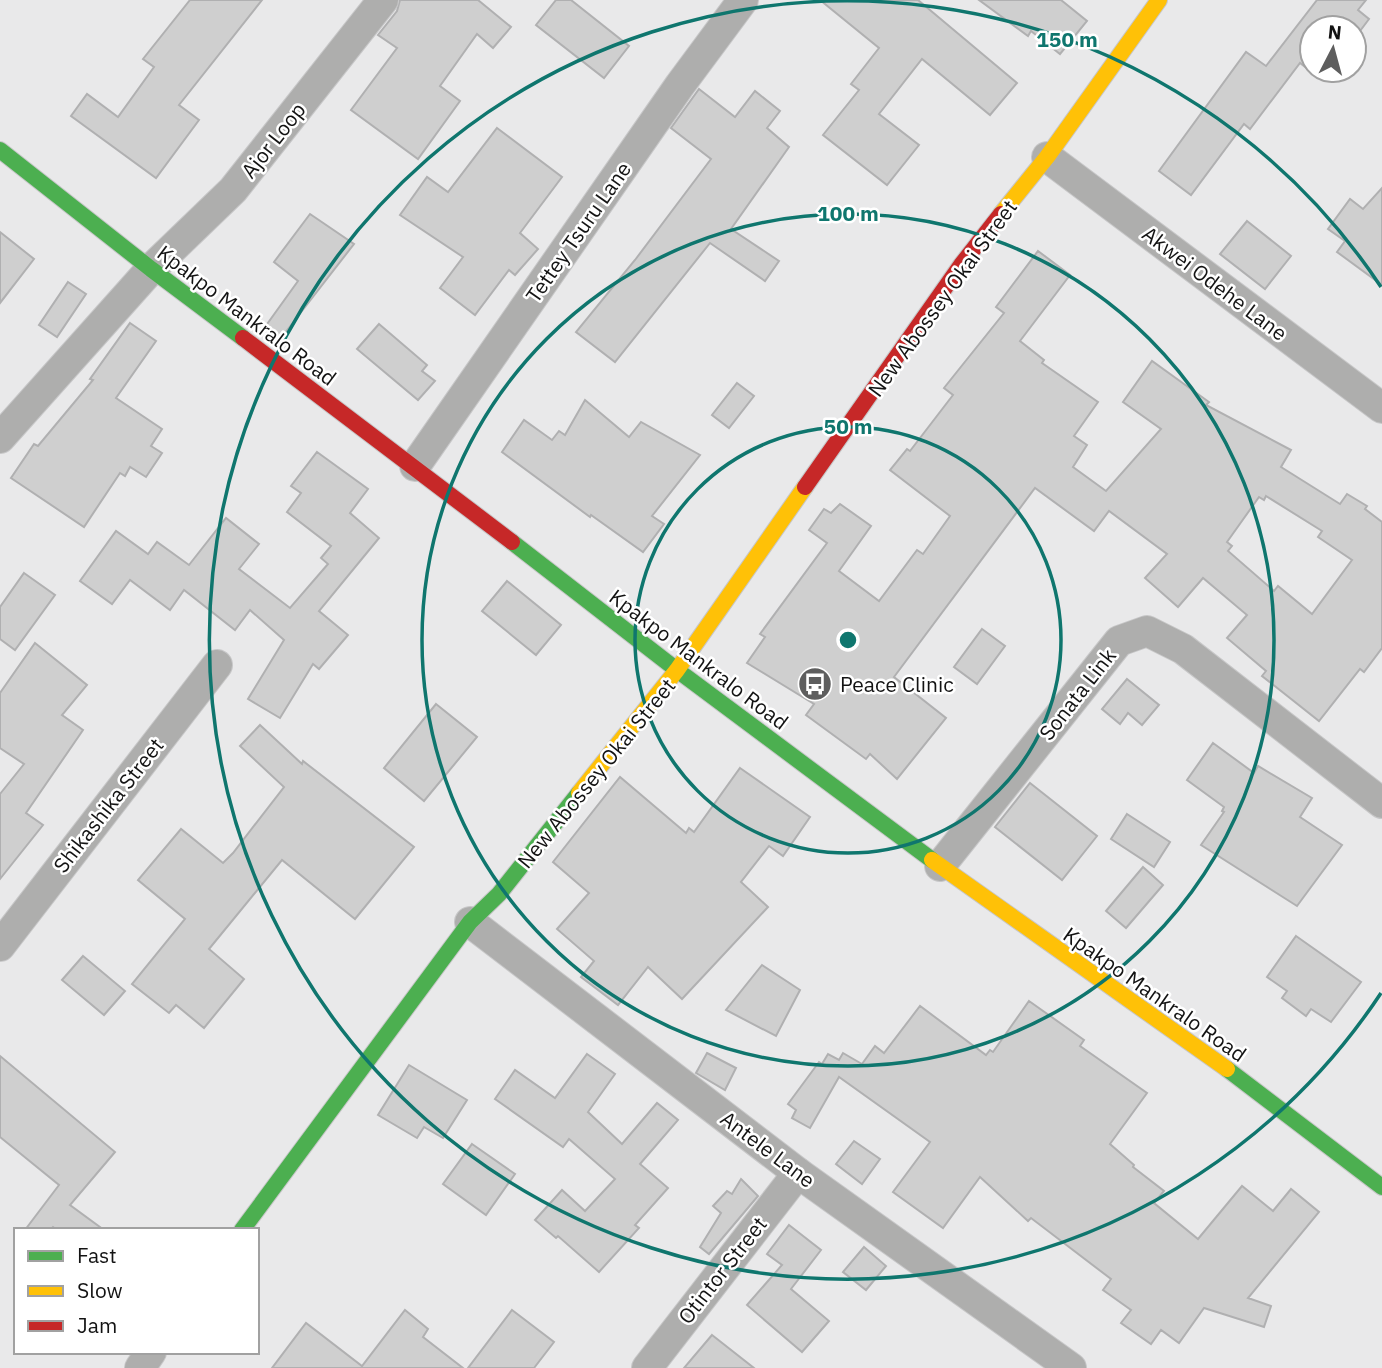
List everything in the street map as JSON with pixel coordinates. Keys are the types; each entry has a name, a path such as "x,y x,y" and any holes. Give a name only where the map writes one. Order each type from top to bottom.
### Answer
{"street":[{"name":"Ajor Loop","path":"0,438 151,269 233,190 383,0"},
{"name":"Tettey Tsuru Lane","path":"415,466 680,85 743,0"},
{"name":"New Abossey Okai Street","path":"243,1228 470,922 499,894 677,670 961,265 1047,157 1159,0"},
{"name":"Kpakpo Mankralo Road","path":"0,150 151,269 415,466 677,670 940,866 1209,1056 1382,1187"},
{"name":"Akwei Odehe Lane","path":"1047,157 1382,408"},
{"name":"Sonata Link","path":"940,866 1119,641 1147,631 1182,649 1382,803"},
{"name":"Shikashika Street","path":"0,946 216,665"},
{"name":"Antele Lane","path":"470,922 798,1173 1061,1365"},
{"name":"Otintor Street","path":"647,1368 798,1173"}],"building":[{"path":"190,0 262,0 179,105 199,120 156,178 71,116 87,94 118,117 154,67 143,59"},
{"path":"400,0 478,0 511,27 493,48 477,34 440,86 460,101 418,159 351,110 397,48 378,35 397,11"},
{"path":"556,0 571,0 629,46 604,78 536,25"},
{"path":"820,0 918,0 1017,83 990,115 922,59 879,114 919,145 887,185 823,135 859,90 851,84 879,48"},
{"path":"979,0 1061,0 1087,21 1060,54 1031,31 1028,36"},
{"path":"1317,0 1366,0 1358,10 1363,14 1306,14"},
{"path":"1298,25 1298,66 1250,129 1244,124 1191,195 1159,171 1246,52 1266,66"},
{"path":"699,89 735,117 755,91 780,111 767,128 789,147 731,229 779,261 765,281 710,243 615,362 576,332 635,260 711,159 671,128"},
{"path":"497,128 562,177 520,233 538,249 515,275 509,270 475,315 440,288 463,257 400,215 427,177 448,192"},
{"path":"1382,188 1382,285 1337,252 1345,241 1328,229 1350,199 1363,209"},
{"path":"310,214 354,244 281,338 265,327 298,281 274,262"},
{"path":"1247,221 1291,256 1265,289 1220,254"},
{"path":"0,232 34,259 0,303"},
{"path":"1038,251 1070,275 1020,341 1044,360 1042,363 1098,402 1074,436 1087,445 1073,467 1106,491 1161,429 1123,402 1152,361 1209,402 1206,405 1291,450 1281,467 1340,504 1347,494 1367,506 1365,509 1382,522 1382,648 1364,672 1360,669 1319,721 1262,676 1266,671 1227,638 1247,615 1203,578 1178,607 1145,578 1167,554 1109,511 1094,531 1035,488 894,677 946,718 897,779 870,754 866,759 806,715 814,704 747,663 765,637 760,634 827,543 809,530 824,509 831,513 840,504 871,526 839,571 879,601 917,550 923,554 950,516 890,470 907,449 910,451 953,395 944,388 1004,313 996,307","holes":["1266,496 1322,531 1318,537 1352,560 1312,614 1278,586 1274,591 1228,551 1232,546 1227,542 1259,497 1264,500"]},
{"path":"68,282 86,294 57,337 39,325"},
{"path":"130,323 156,341 116,398 162,429 151,446 162,453 146,477 130,467 125,476 120,473 84,527 11,478 34,444 38,446 93,380 90,379"},
{"path":"379,324 427,365 422,371 435,381 418,400 357,349"},
{"path":"737,383 754,396 729,428 712,415"},
{"path":"585,400 629,437 641,422 700,455 652,516 664,524 643,552 591,515 590,517 502,452 524,420 552,440 559,431 565,435"},
{"path":"317,452 368,489 350,513 379,538 319,611 348,635 319,669 313,664 280,718 248,699 284,640 250,610 235,630 184,590 170,610 130,580 112,604 80,581 116,531 148,554 157,542 189,565 226,518 259,544 239,569 290,608 328,564 321,558 331,546 287,512 301,493 291,486"},
{"path":"24,573 55,595 15,650 0,639 0,607"},
{"path":"507,581 561,625 536,655 482,611"},
{"path":"982,629 1005,646 977,684 954,667"},
{"path":"35,643 87,685 62,715 83,730 26,813 43,825 0,879 0,794 24,764 0,748 0,693"},
{"path":"1127,679 1159,705 1142,725 1128,713 1120,724 1102,709"},
{"path":"436,704 477,737 424,801 384,768"},
{"path":"260,725 302,764 303,761 414,847 355,919 282,860 209,949 244,979 204,1028 176,1005 169,1013 132,984 185,919 138,880 181,829 223,863 233,853 284,787 240,746"},
{"path":"1213,743 1254,773 1258,766 1312,798 1300,817 1342,845 1297,906 1201,845 1224,812 1224,807 1187,780"},
{"path":"740,768 810,817 783,856 769,846 741,882 768,907 682,999 648,967 618,1005 581,977 594,961 557,929 589,893 553,862 620,777 686,833 689,828 694,832"},
{"path":"1030,783 1097,836 1062,880 995,827"},
{"path":"1127,814 1170,842 1154,867 1111,839"},
{"path":"1143,867 1163,885 1126,928 1106,911"},
{"path":"1296,936 1361,982 1331,1022 1311,1009 1306,1016 1282,998 1287,991 1267,977"},
{"path":"83,956 125,991 104,1015 62,980"},
{"path":"762,965 800,990 776,1036 726,1010"},
{"path":"1029,1001 1084,1040 1080,1046 1147,1093 1110,1144 1134,1165 1133,1167 1164,1191 1154,1203 1198,1239 1242,1186 1273,1211 1291,1189 1319,1212 1248,1298 1271,1306 1264,1327 1204,1308 1179,1343 1161,1330 1151,1344 1121,1323 1131,1310 1103,1290 1111,1279 1031,1218 1028,1221 980,1177 943,1228 893,1192 930,1142 839,1077 810,1128 792,1118 796,1110 788,1104 828,1054 839,1060 843,1053 862,1064 875,1046 884,1053 920,1006 986,1055 990,1050 993,1052"},
{"path":"707,1053 736,1068 725,1090 696,1073"},
{"path":"587,1054 615,1074 588,1112 622,1144 657,1103 678,1120 640,1164 668,1188 635,1225 639,1228 599,1272 535,1220 562,1190 585,1211 615,1179 569,1139 563,1147 495,1099 515,1070 555,1098"},
{"path":"0,1056 115,1152 70,1205 101,1228 27,1228 59,1185 0,1137"},
{"path":"409,1065 467,1100 443,1138 424,1127 417,1138 378,1115"},
{"path":"854,1141 880,1159 862,1184 836,1164"},
{"path":"472,1144 515,1174 486,1215 443,1184"},
{"path":"741,1179 758,1196 709,1254 700,1247 721,1213 713,1206 727,1191 732,1194"},
{"path":"789,1225 821,1250 791,1289 829,1321 802,1352 747,1305 782,1265 767,1254"},
{"path":"864,1247 886,1266 866,1290 843,1272"},
{"path":"405,1310 428,1329 423,1337 463,1368 272,1368 306,1323 362,1366"},
{"path":"512,1310 554,1342 534,1368 468,1368"},
{"path":"712,1335 754,1368 684,1368"}],"traffic: fast":[{"path":"0,150 243,338"},
{"path":"512,542 677,670 932,860"},
{"path":"243,1228 470,922 499,894 579,793"},
{"path":"1227,1069 1382,1187"}],"traffic: slow":[{"path":"1001,214 1047,157 1159,0"},
{"path":"579,793 677,670 805,487"},
{"path":"932,860 1227,1069"}],"traffic: jam":[{"path":"805,487 961,265 1001,214"},
{"path":"243,338 512,542"}],"place":[{"name":"Peace Clinic","path":"815,684"}]}
